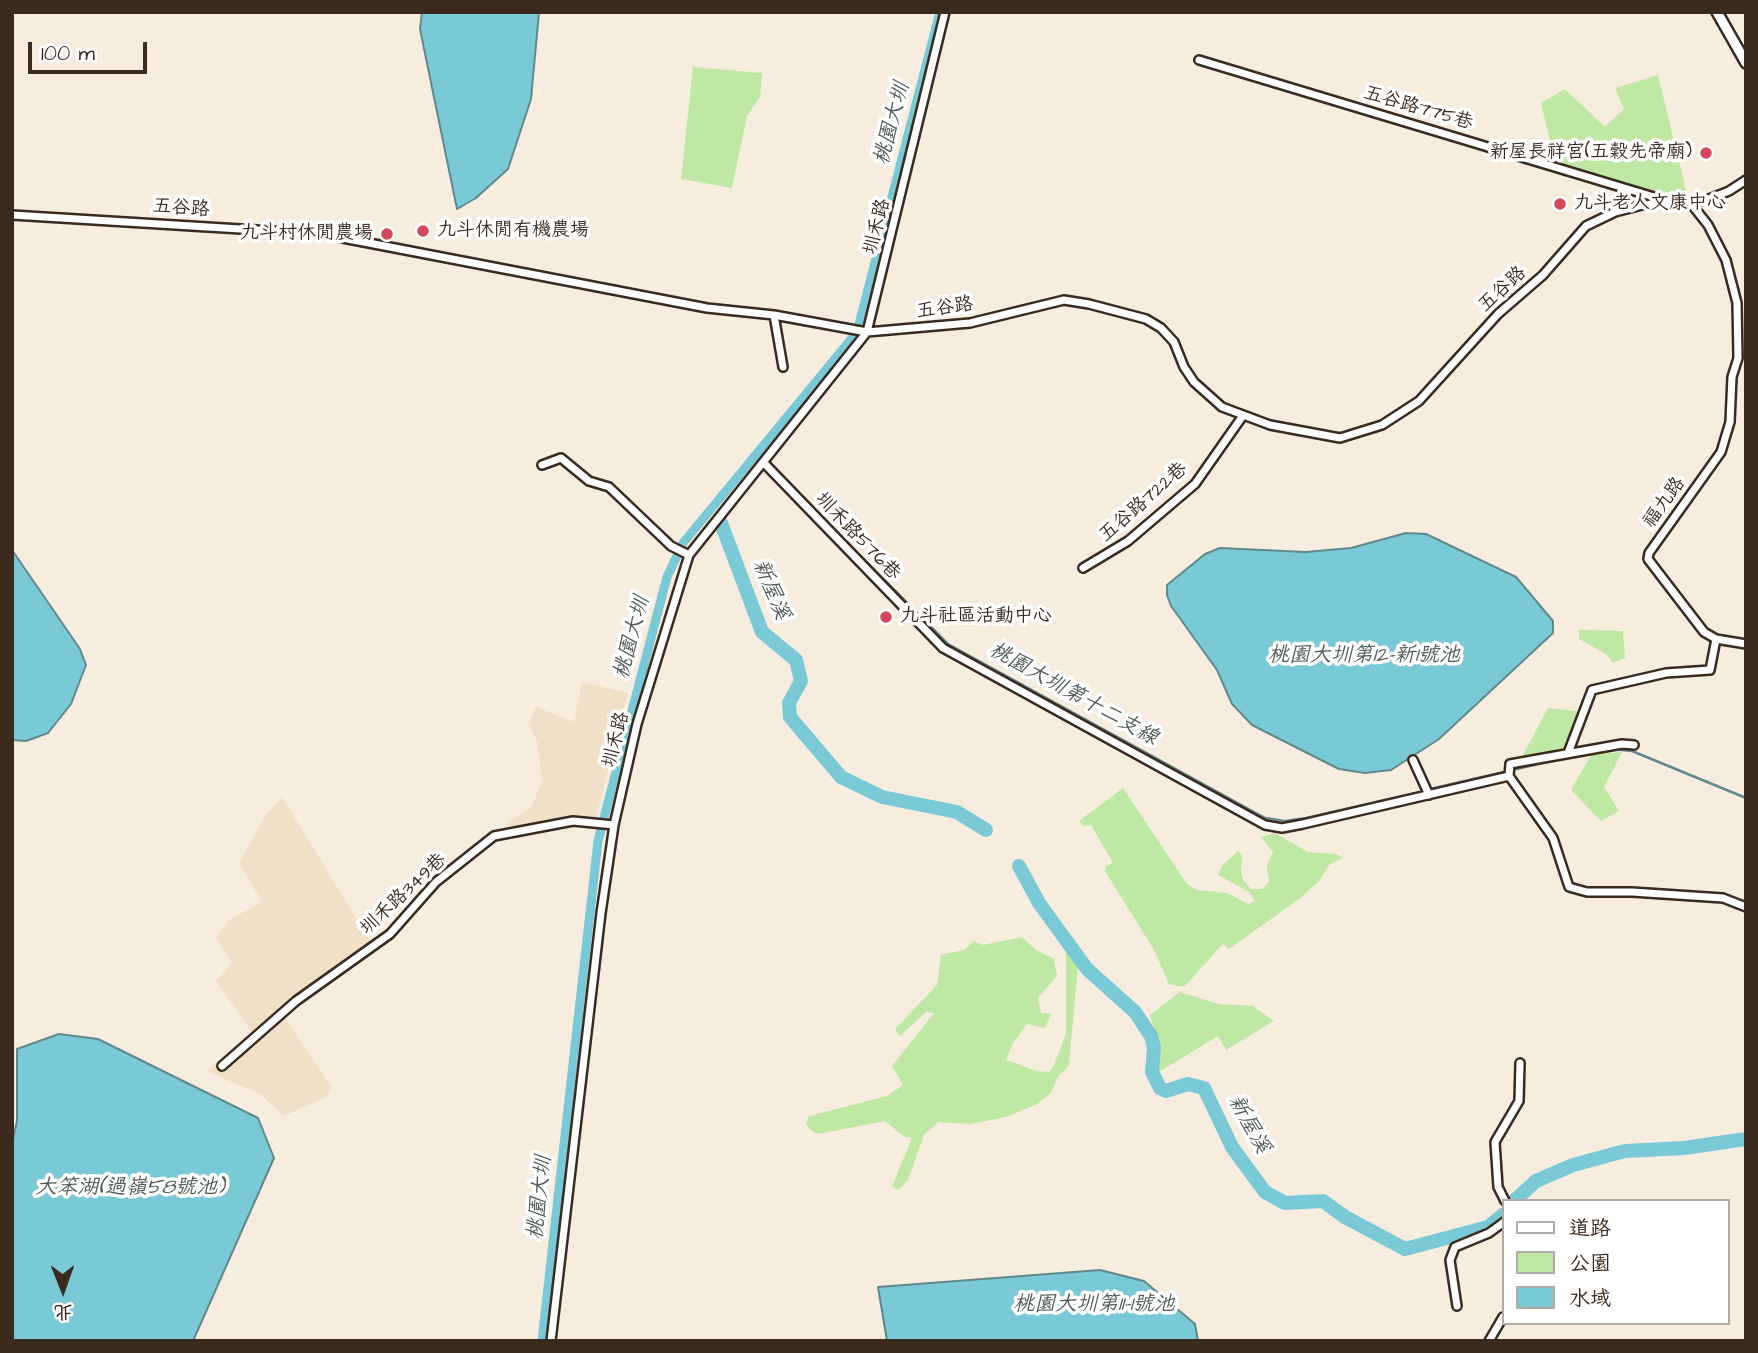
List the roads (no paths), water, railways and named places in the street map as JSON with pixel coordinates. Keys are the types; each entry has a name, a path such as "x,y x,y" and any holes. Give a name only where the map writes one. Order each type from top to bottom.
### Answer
{"street":[{"name":"圳禾路","path":"551,1341 611,824 687,554 764,463 867,332 946,12"},
{"path":"1717,12 1746,62"},
{"name":"五谷路775巷","path":"1199,60 1668,201"},
{"name":"五谷路","path":"12,215 322,234 384,243 707,308 774,315 867,332 970,323 1064,300 1089,304 1146,319 1161,328 1174,342 1184,367 1194,382 1222,407 1242,417 1331,438 1365,432 1382,425 1419,401 1498,314 1543,275 1586,226 1615,212 1668,201 1706,200 1729,191 1746,180"},
{"name":"福九路","path":"1689,201 1708,225 1726,260 1737,303 1738,358 1732,377 1730,422 1721,452 1648,553 1648,559 1704,632 1716,639"},
{"path":"774,315 783,367"},
{"name":"五谷路722巷","path":"1083,568 1128,541 1195,484 1242,417"},
{"path":"542,465 561,458 589,481 609,487 674,549 687,554"},
{"name":"圳禾路576巷","path":"764,463 943,648 1265,825 1282,828 1510,776"},
{"path":"1568,753 1592,690 1666,673 1710,670 1716,639 1746,644"},
{"path":"1634,745 1622,744 1510,764 1510,776 1553,838 1569,887 1587,892 1723,898 1746,907"},
{"path":"1413,760 1429,795"},
{"name":"圳禾路349巷","path":"222,1066 296,1001 390,934 436,882 494,836 573,821 611,824"},
{"path":"1505,1199 1498,1187 1495,1142 1519,1101 1520,1063"},
{"path":"1457,1307 1450,1260 1455,1247 1489,1233 1502,1223"},
{"path":"1489,1341 1502,1319"}],"water":[{"path":"422,12 539,12 531,99 508,169 476,198 457,209 420,29"},
{"name":"桃園大圳第12-新1號池","path":"1406,533 1426,534 1516,577 1553,621 1553,633 1439,739 1391,770 1365,773 1339,769 1252,725 1232,704 1217,670 1171,606 1167,595 1167,585 1205,554 1220,548 1306,552 1351,548"},
{"path":"12,550 80,649 86,665 71,704 48,733 26,741 12,740"},
{"name":"大笨湖(過嶺58號池)","path":"59,1034 98,1039 258,1118 274,1158 193,1341 12,1341 12,1143 17,1121 17,1049"},
{"name":"桃園大圳第11-1號池","path":"1100,1270 1144,1281 1195,1324 1198,1341 887,1341 878,1287"}],"waterway":[{"name":"桃園大圳","path":"542,1341 598,841 667,577 683,543 857,332 940,12"},
{"name":"桃園大圳第十二支線","path":"773,468 948,644 1265,818 1285,821 1306,818 1420,792"},
{"name":"新屋溪","path":"721,523 762,632 796,660 801,681 789,703 790,717 841,777 882,797 957,812 986,830"},
{"name":"桃園大圳第十二支線","path":"1611,749 1632,751 1746,798"},
{"name":"桃園大圳第十二支線","path":"1430,789 1573,756"},
{"name":"新屋溪","path":"1019,866 1039,903 1087,969 1135,1012 1151,1036 1154,1048 1152,1072 1160,1088 1166,1091 1188,1084 1204,1088 1232,1147 1265,1192 1285,1203 1323,1201 1345,1217 1405,1249 1488,1227 1502,1216"},
{"name":"新屋溪","path":"1516,1199 1536,1181 1573,1165 1625,1151 1684,1148 1746,1139"}],"place":[{"name":"新屋長祥宮(五穀先帝廟)","path":"1706,153"},
{"name":"九斗老人文康中心","path":"1560,204"},
{"name":"九斗休閒有機農場","path":"423,231"},
{"name":"九斗村休閒農場","path":"387,234"},
{"name":"九斗社區活動中心","path":"886,617"}]}
